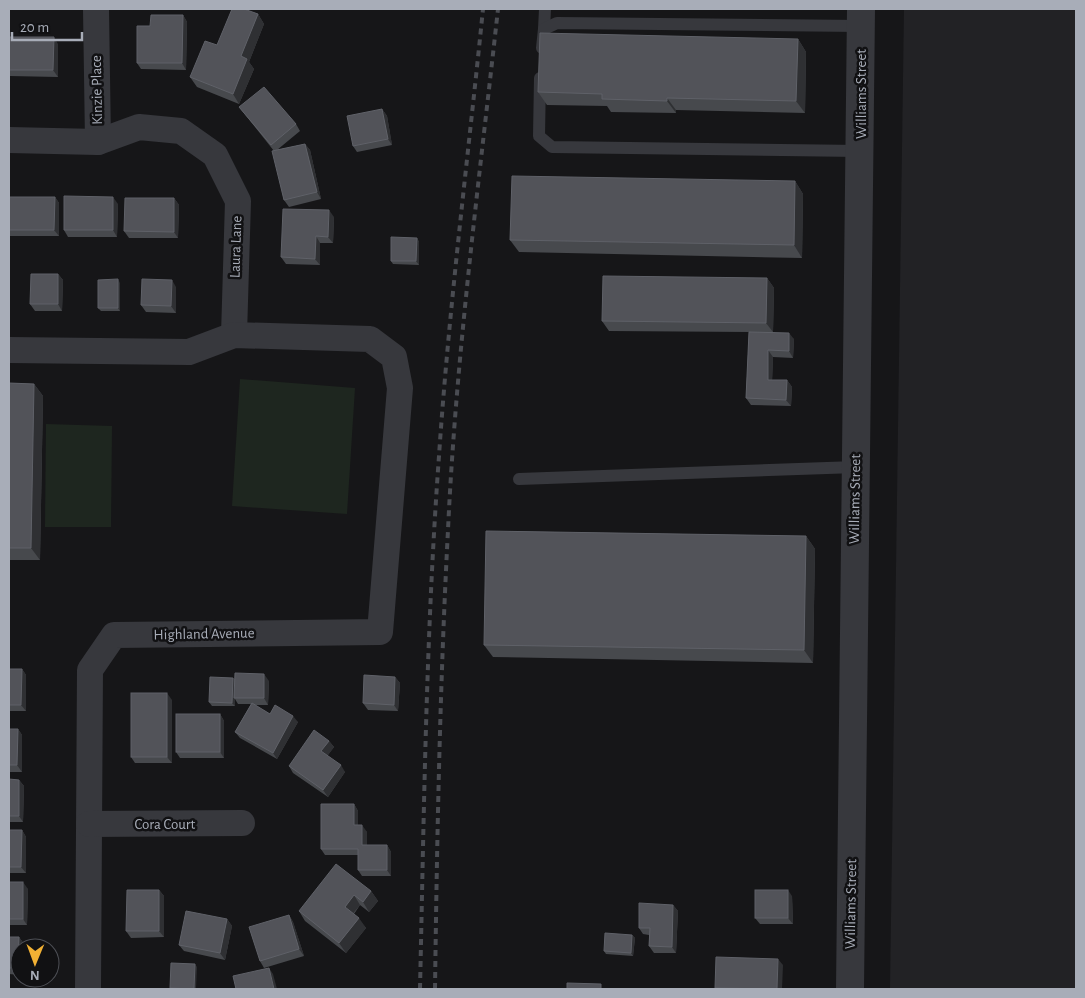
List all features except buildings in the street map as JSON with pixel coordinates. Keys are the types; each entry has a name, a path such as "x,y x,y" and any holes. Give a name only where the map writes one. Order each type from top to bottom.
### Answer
{"street":[{"name":"Kinzie Place","path":"96,9 98,142"},
{"name":"Williams Street","path":"850,989 861,18"},
{"name":"Laura Lane","path":"9,140 98,142 139,127 180,131 215,155 238,201 234,335"},
{"path":"9,350 189,352 234,335"},
{"name":"Highland Avenue","path":"88,989 90,670 114,635 380,632 400,388 394,357 370,340 234,335"},
{"name":"Cora Court","path":"89,824 242,823"}],"lane":[{"path":"545,9 539,136 552,147 860,151"},
{"path":"544,29 557,23 861,18"},
{"path":"518,479 856,467"}],"shaded area":[{"path":"904,9 1076,9 1076,989 890,989"},
{"path":"240,379 355,388 347,514 232,506"},
{"path":"46,424 112,426 111,527 45,527"}],"railway":[{"path":"420,989 426,722 435,523 448,344 483,9"},
{"path":"435,989 441,702 452,465 469,269 498,9"}]}
